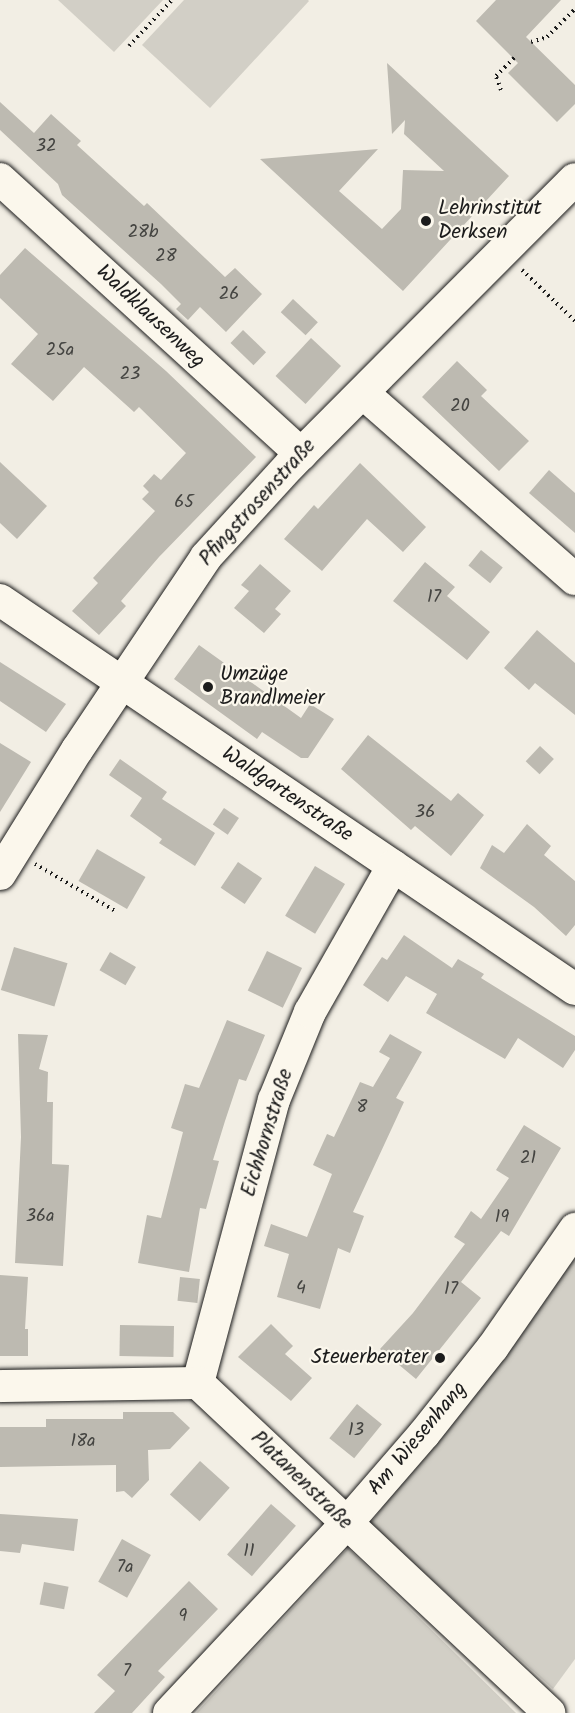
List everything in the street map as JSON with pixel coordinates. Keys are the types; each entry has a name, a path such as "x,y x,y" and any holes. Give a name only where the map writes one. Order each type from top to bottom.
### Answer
{"street":[{"name":"Waldklausenweg","path":"0,179 301,454"},
{"name":"Pfingstrosenstraße","path":"6,863 120,684 206,557 301,454 575,179"},
{"path":"363,393 575,579"},
{"name":"Waldgartenstraße","path":"0,600 120,684 575,989"},
{"name":"Eichhornstraße","path":"198,1383 274,1100 310,1012 393,866"},
{"name":"Am Wiesenhang","path":"169,1713 346,1524 493,1347 575,1229"},
{"path":"0,1386 198,1383"},
{"name":"Platanenstraße","path":"198,1383 549,1713"}],"path":[{"path":"129,46 172,0"},
{"path":"531,42 547,37 575,9"},
{"path":"501,90 496,76 516,56"},
{"path":"514,263 575,321"},
{"path":"6,863 117,912"}],"shaded area":[{"path":"58,0 163,0 114,52"},
{"path":"184,0 309,1 210,108 142,45"},
{"path":"575,1245 575,1659 553,1689 370,1524"},
{"path":"348,1548 516,1713 196,1713"}],"building":[{"path":"496,0 561,0 526,37 575,85 575,104 557,122 508,73 518,63 476,21"},
{"path":"387,63 509,176 403,291 260,159 378,149 339,191 382,229 401,209 403,170 444,171 404,134 405,120 392,134"},
{"path":"0,102 34,133 51,114 81,141 77,145 144,206 147,203 225,277 235,268 262,294 226,332 200,307 188,320 176,309 181,304 62,195 58,184 0,130"},
{"path":"25,248 166,371 256,457 159,557 121,601 126,606 99,635 72,611 98,583 93,578 155,511 142,499 149,492 143,486 154,474 161,480 186,453 139,407 134,412 84,367 53,401 11,364 38,334 0,298 0,275"},
{"path":"293,299 318,322 306,335 281,312"},
{"path":"243,330 266,352 254,365 230,343"},
{"path":"311,338 341,366 306,404 276,376"},
{"path":"457,361 487,390 481,396 529,441 499,471 422,397"},
{"path":"0,462 47,506 17,539 0,523"},
{"path":"360,463 426,527 403,552 367,519 322,571 284,539 314,505 318,509"},
{"path":"549,470 575,493 575,533 529,493"},
{"path":"481,550 503,568 490,583 468,566"},
{"path":"425,562 455,587 447,596 490,632 467,660 393,601"},
{"path":"260,564 291,591 275,609 281,614 264,633 234,608 249,591 241,585"},
{"path":"537,630 575,663 575,715 535,683 529,690 504,668"},
{"name":"Umzüge Brandlmeier","path":"199,645 301,718 310,704 334,719 308,758 301,758 262,732 257,739 174,679"},
{"path":"0,662 66,704 46,732 0,701"},
{"path":"368,735 451,801 458,793 484,815 451,856 415,826 411,830 341,769"},
{"path":"0,743 31,762 0,812"},
{"path":"540,746 554,759 540,774 526,761"},
{"path":"120,759 167,792 162,799 215,833 195,866 159,843 162,839 130,816 142,798 109,775"},
{"path":"224,808 239,818 228,835 213,825"},
{"path":"527,824 551,846 544,855 575,881 575,925 566,936 534,907 480,868 492,845 504,853"},
{"path":"97,849 145,877 127,909 78,881"},
{"path":"238,862 262,878 245,904 221,888"},
{"path":"315,866 345,884 315,934 285,916"},
{"path":"404,935 452,968 458,959 484,974 481,978 575,1036 575,1050 563,1068 518,1038 505,1059 426,1013 437,994 406,976 388,1002 363,985 382,957 387,960"},
{"path":"14,947 68,963 54,1006 1,990"},
{"path":"267,951 302,968 283,1008 248,991"},
{"path":"110,952 136,967 125,985 100,970"},
{"path":"227,1020 265,1035 246,1081 239,1079 225,1121 213,1160 219,1161 206,1209 200,1208 189,1272 138,1263 147,1215 161,1218 183,1132 171,1128 185,1084 199,1088"},
{"path":"18,1034 48,1035 39,1069 48,1072 47,1102 53,1102 52,1164 69,1165 63,1266 15,1263 21,1137"},
{"path":"390,1034 422,1052 396,1098 404,1102 353,1212 364,1216 350,1253 338,1248 320,1309 277,1297 289,1254 264,1246 271,1224 307,1237 332,1174 313,1165 327,1134 334,1137 360,1082 373,1087 390,1058 379,1052"},
{"path":"524,1125 561,1148 509,1236 501,1231 461,1282 481,1298 416,1379 380,1349 413,1313 465,1244 454,1237 471,1211 481,1219 509,1178 496,1170"},
{"path":"0,1275 28,1277 25,1329 28,1329 28,1356 0,1356"},
{"path":"180,1277 200,1279 197,1303 177,1301"},
{"path":"271,1324 293,1346 285,1354 312,1378 291,1401 238,1357"},
{"path":"120,1325 174,1326 173,1357 119,1356"},
{"path":"357,1404 382,1424 354,1458 329,1438"},
{"path":"123,1412 173,1412 190,1428 170,1449 148,1450 149,1480 132,1498 124,1491 116,1492 116,1465 0,1467 0,1427 46,1427 46,1419 123,1419"},
{"path":"200,1461 230,1488 200,1521 170,1494"},
{"path":"271,1504 296,1526 252,1576 227,1555"},
{"path":"0,1514 78,1519 74,1551 22,1544 20,1553 0,1551"},
{"path":"122,1539 151,1555 127,1598 98,1582"},
{"path":"189,1581 218,1609 158,1671 165,1677 132,1713 94,1713 115,1691 97,1675"},
{"path":"44,1582 69,1587 64,1609 40,1605"}],"place":[{"name":"Lehrinstitut Derksen","path":"426,221"},
{"name":"Umzüge Brandlmeier","path":"208,687"},
{"name":"Steuerberater","path":"440,1358"}]}
